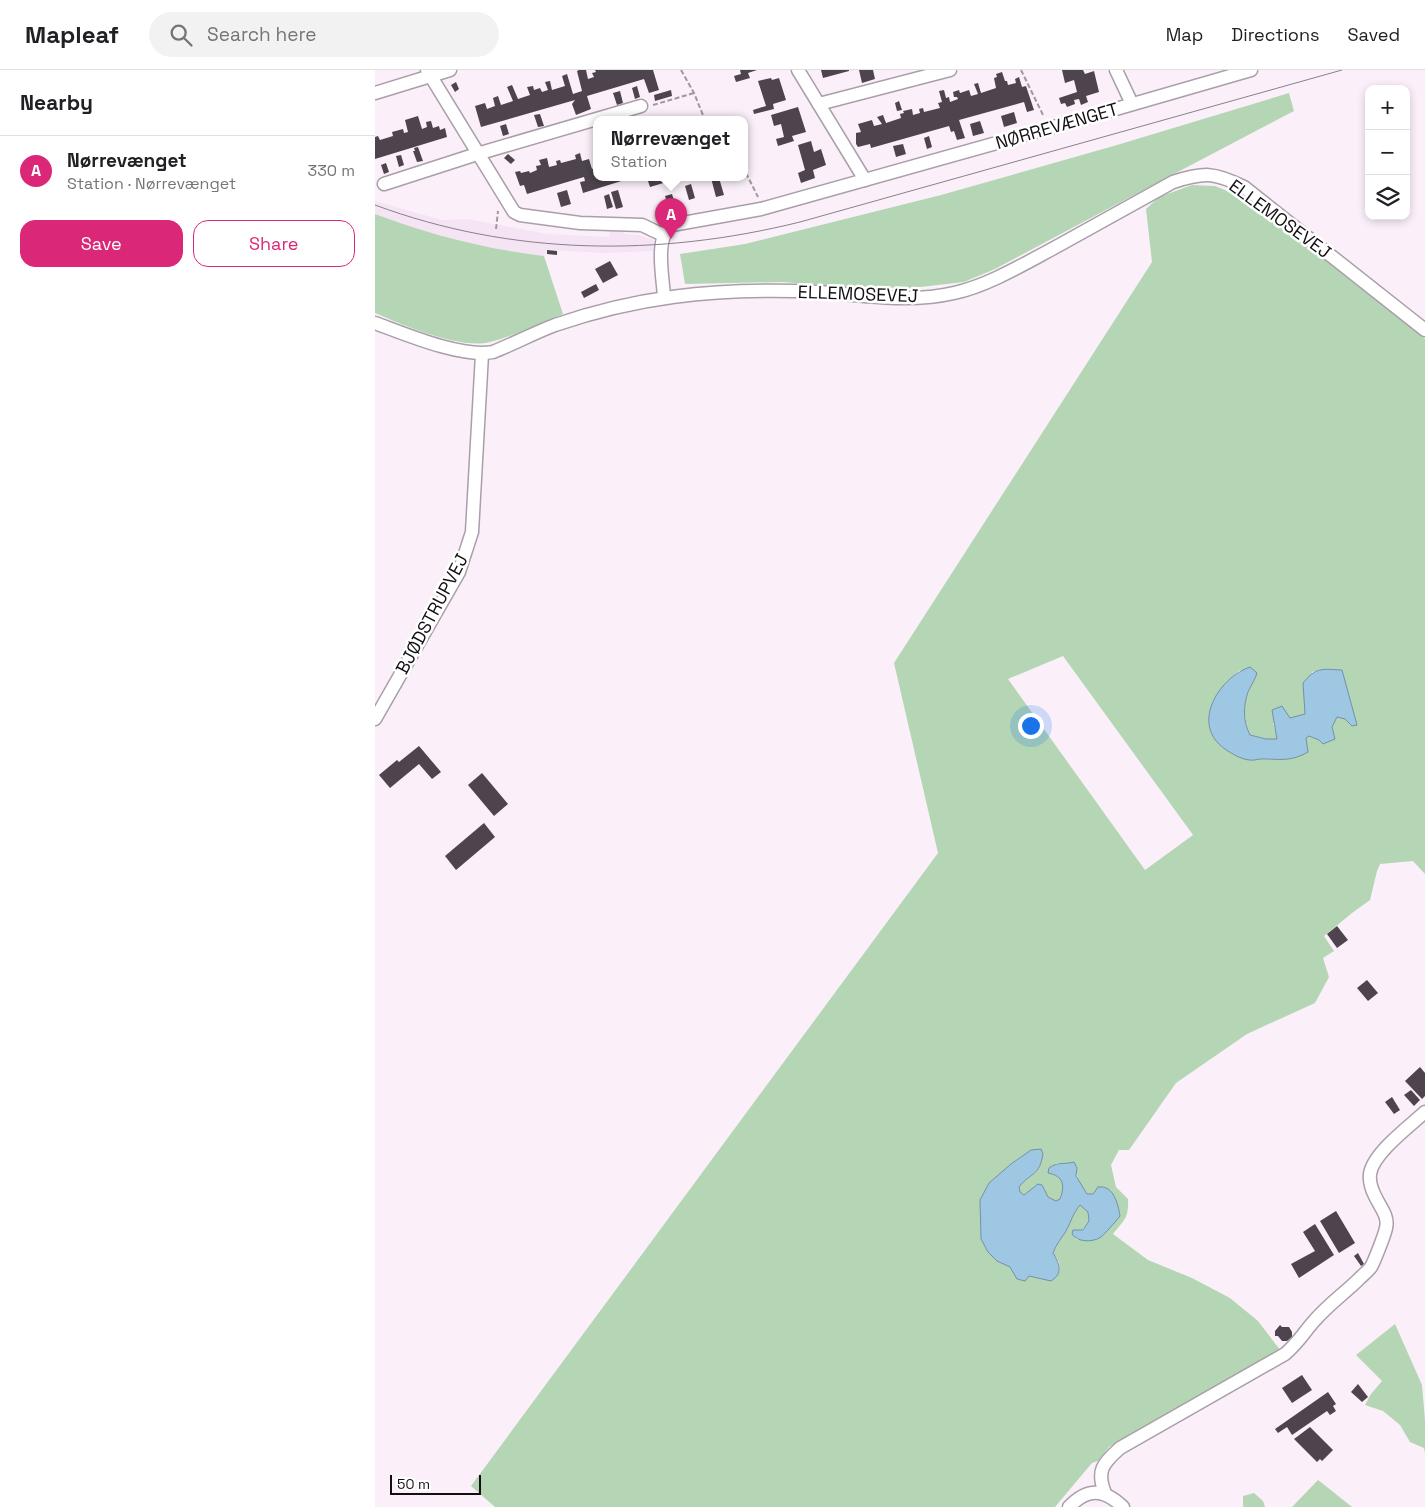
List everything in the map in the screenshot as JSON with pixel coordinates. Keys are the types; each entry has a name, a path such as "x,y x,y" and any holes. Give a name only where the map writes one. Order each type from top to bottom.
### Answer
{"street":[{"path":"375,93 428,73 450,70"},
{"path":"798,70 865,180"},
{"path":"819,104 950,70"},
{"path":"1116,70 1131,104"},
{"name":"NØRREVÆNGET","path":"663,235 668,228 676,224 761,209 1251,70"},
{"path":"428,73 514,212 520,215 580,223 642,225 663,235 661,245 664,297"},
{"path":"607,116 641,106"},
{"path":"384,184 593,120"},
{"name":"ELLEMOSEVEJ","path":"375,323 440,346 482,354 493,352 580,317 664,297 760,291 799,291 875,298 921,297 955,293 1019,267 1173,182 1192,176 1210,174 1225,178 1244,187 1425,330"},
{"name":"BJØDSTRUPVEJ","path":"375,719 459,572 472,532 482,354"},
{"path":"1123,1507 1105,1493 1100,1482 1102,1468 1109,1458 1120,1448 1285,1354 1298,1343 1314,1321 1371,1267 1384,1236 1387,1222 1371,1184 1370,1174 1374,1163 1381,1153 1425,1112"},
{"path":"1069,1507 1079,1497 1091,1493 1105,1493"}],"path":[{"path":"681,70 695,94 703,116"},
{"path":"1021,70 1050,128"},
{"path":"641,106 644,108 695,94"},
{"path":"748,177 757,193 761,209"},
{"path":"496,229 497,221"}],"shaded area":[{"path":"375,201 442,220 467,219 548,234 609,237 610,230 619,230 626,234 639,235 654,240 654,251 605,253 547,250 544,256 504,250 460,242 375,214"}],"green space":[{"path":"1289,93 1294,111 995,269 964,282 912,288 848,287 782,282 685,284 680,254 745,244 941,195 1117,145"},
{"path":"1192,185 1215,186 1232,193 1274,220 1425,339 1425,874 1413,861 1380,864 1370,900 1324,936 1334,951 1323,958 1329,977 1315,1003 1247,1034 1176,1083 1129,1150 1119,1150 1111,1165 1116,1187 1128,1199 1127,1215 1113,1234 1148,1260 1192,1278 1230,1298 1258,1321 1281,1351 1109,1447 1098,1461 1092,1463 1055,1507 495,1507 471,1486 938,853 894,663 1152,262 1146,209 1159,197","holes":["1063,656 1193,835 1145,870 1008,679","1324,669 1342,670 1352,726 1345,719 1337,717 1332,727 1319,740 1309,736 1276,760 1260,759 1250,761 1212,702 1225,684 1240,670 1254,680 1246,700 1247,728 1250,735 1266,739 1278,739 1273,723 1305,714 1312,672","1041,1149 1043,1154 1037,1171 1018,1187 1020,1192 1024,1195 1038,1184 1042,1185 1047,1197 1056,1201 1060,1199 1062,1182 1057,1176 1048,1172 1057,1163 1068,1164 1077,1168 1078,1179 1082,1188 1087,1194 1093,1194 1115,1222 1092,1238 1086,1240 1075,1239 1089,1221 1088,1212 1080,1204 1053,1253 1059,1262 1060,1270 1051,1281 1029,1276 1024,1281 1017,1279 1010,1267 997,1261 988,1252 981,1239 980,1200 989,1183 1031,1150"]},
{"path":"375,214 458,240 544,256 563,314 509,336 478,344 448,340 375,313"},
{"path":"1395,1324 1422,1385 1425,1453 1424,1448 1410,1442 1400,1425 1383,1411 1365,1405 1382,1381 1356,1355"},
{"path":"1318,1480 1322,1483 1352,1507 1292,1507"},
{"path":"1254,1493 1263,1501 1265,1507 1243,1507 1243,1496"}],"water":[{"path":"1250,667 1257,673 1245,703 1245,719 1250,735 1266,739 1277,739 1272,710 1282,706 1290,718 1305,714 1303,683 1312,674 1324,669 1342,670 1357,725 1352,726 1345,719 1337,717 1332,727 1335,739 1323,744 1309,736 1306,738 1308,752 1302,755 1285,759 1243,759 1225,749 1215,739 1210,728 1209,715 1212,703 1219,691 1238,673"},
{"path":"1041,1149 1043,1154 1039,1167 1019,1187 1020,1192 1024,1195 1038,1184 1042,1185 1048,1197 1056,1201 1060,1199 1062,1182 1057,1176 1048,1173 1049,1168 1058,1164 1074,1162 1077,1168 1076,1176 1087,1194 1093,1194 1098,1187 1108,1189 1114,1196 1120,1216 1101,1237 1085,1241 1077,1239 1072,1234 1073,1230 1083,1230 1089,1221 1088,1212 1080,1205 1053,1253 1059,1268 1058,1275 1051,1281 1029,1276 1025,1281 1017,1279 1010,1267 997,1261 988,1252 981,1239 980,1200 989,1183 1011,1164 1031,1150"}],"building":[{"path":"586,70 588,79 594,77 592,73 596,72 595,70 653,70 659,90 649,93 644,79 587,96 591,109 576,115 572,104 575,100 481,127 475,106 485,103 487,109 495,106 493,98 498,96 501,105 513,101 507,87 512,85 518,99 530,95 527,87 533,86 534,90 540,88 542,92 548,90 545,82 550,81 552,90 565,86 562,76 567,74 573,94 582,91 577,71"},
{"path":"740,70 757,70 748,73 750,78 736,82 734,76 741,74"},
{"path":"821,70 849,70 849,71 823,78"},
{"path":"859,70 873,70 875,79 862,83"},
{"path":"1062,70 1083,70 1085,74 1094,71 1099,92 1086,96 1088,102 1081,105 1079,99 1074,100 1075,104 1067,107 1065,103 1061,104 1059,98 1077,92 1074,80 1065,83"},
{"path":"1002,72 1008,85 1016,83 1015,79 1019,77 1022,87 1026,86 1034,110 1027,112 1024,102 959,120 965,138 957,140 954,131 951,132 949,126 871,148 870,144 858,147 856,144 856,133 861,132 858,124 872,120 874,126 882,124 877,117 883,115 886,123 901,118 900,114 904,113 903,111 912,109 913,115 920,113 919,109 923,108 924,112 940,108 938,103 942,102 939,91 944,90 946,98 949,97 950,102 958,99 954,97 953,92 959,90 960,93 969,90 971,96 978,94 974,84 978,83 981,93 996,88 994,78 997,77 996,74"},
{"path":"771,78 772,80 779,78 786,100 773,104 774,109 754,114 753,110 766,106 758,81"},
{"path":"456,82 459,89 455,92 451,85"},
{"path":"637,86 640,97 635,99 632,88"},
{"path":"671,90 672,96 655,101 654,95"},
{"path":"620,91 623,103 617,105 613,93"},
{"path":"899,101 902,110 897,111 895,103"},
{"path":"798,107 806,132 792,136 794,141 778,146 776,139 784,137 781,124 774,126 771,115"},
{"path":"1014,112 1017,123 1004,127 1001,116"},
{"path":"540,114 544,126 538,127 534,115"},
{"path":"418,116 422,129 427,127 426,122 431,121 433,128 439,126 440,130 445,128 447,137 375,159 375,137 378,136 380,140 393,136 392,132 403,129 404,133 408,132 405,120"},
{"path":"980,121 984,133 973,136 970,124"},
{"path":"506,124 509,134 503,136 500,126"},
{"path":"929,136 932,147 927,149 924,138"},
{"path":"811,141 814,152 821,149 826,165 813,170 815,178 801,183 798,173 805,170 798,145"},
{"path":"903,144 906,154 896,157 893,146"},
{"path":"418,147 423,161 417,162 413,151 415,151 414,148"},
{"path":"580,153 582,161 589,159 593,169 593,181 621,181 583,193 580,182 585,181 584,177 527,194 524,185 520,186 515,172 529,171 530,173 537,170 536,166 541,165 539,160 547,158 549,167 557,165 556,161 560,160 561,163 576,159 575,155"},
{"path":"508,154 515,160 511,164 504,158"},
{"path":"401,155 404,165 399,167 396,156"},
{"path":"386,163 389,172 384,174 381,165"},
{"path":"648,181 670,181 650,187"},
{"path":"712,181 720,181 724,195 716,197"},
{"path":"691,184 695,198 689,200 685,186"},
{"path":"567,190 571,204 561,207 557,193"},
{"path":"618,190 623,207 616,209 611,192"},
{"path":"609,194 613,207 607,209 604,196"},
{"path":"672,194 675,204 668,206 665,196"},
{"path":"547,250 557,251 557,255 547,254"},
{"path":"610,261 618,275 603,283 595,269"},
{"path":"596,284 599,290 584,298 581,292"},
{"path":"419,746 441,772 432,779 419,764 390,788 379,775 397,760 399,762"},
{"path":"482,773 508,804 494,816 468,785"},
{"path":"484,823 495,837 456,870 445,856"},
{"path":"1337,926 1348,940 1337,948 1327,934"},
{"path":"1367,980 1378,993 1368,1001 1357,988"},
{"path":"1420,1067 1425,1073 1425,1096 1422,1099 1405,1081"},
{"path":"1411,1090 1420,1100 1414,1106 1404,1095"},
{"path":"1392,1097 1400,1110 1394,1114 1385,1102"},
{"path":"1336,1211 1355,1243 1339,1253 1320,1221"},
{"path":"1315,1224 1334,1255 1299,1278 1291,1264 1315,1251 1303,1232"},
{"path":"1358,1253 1364,1264 1361,1266 1354,1256"},
{"path":"1280,1325 1282,1327 1289,1327 1292,1332 1292,1337 1287,1341 1282,1341 1278,1336 1275,1336 1275,1331"},
{"path":"1302,1375 1312,1390 1292,1403 1282,1388"},
{"path":"1358,1384 1368,1397 1362,1402 1351,1392"},
{"path":"1328,1392 1336,1404 1333,1406 1336,1411 1330,1415 1327,1411 1292,1435 1287,1427 1278,1433 1275,1429"},
{"path":"1310,1427 1333,1450 1322,1461 1320,1459 1317,1462 1294,1439"}],"tram line":[{"path":"375,205 427,222 479,234 533,242 586,246 640,245 693,241 747,233 800,222 1342,70"}],"place":[{"name":"Nørrevænget","path":"671,239"}]}
